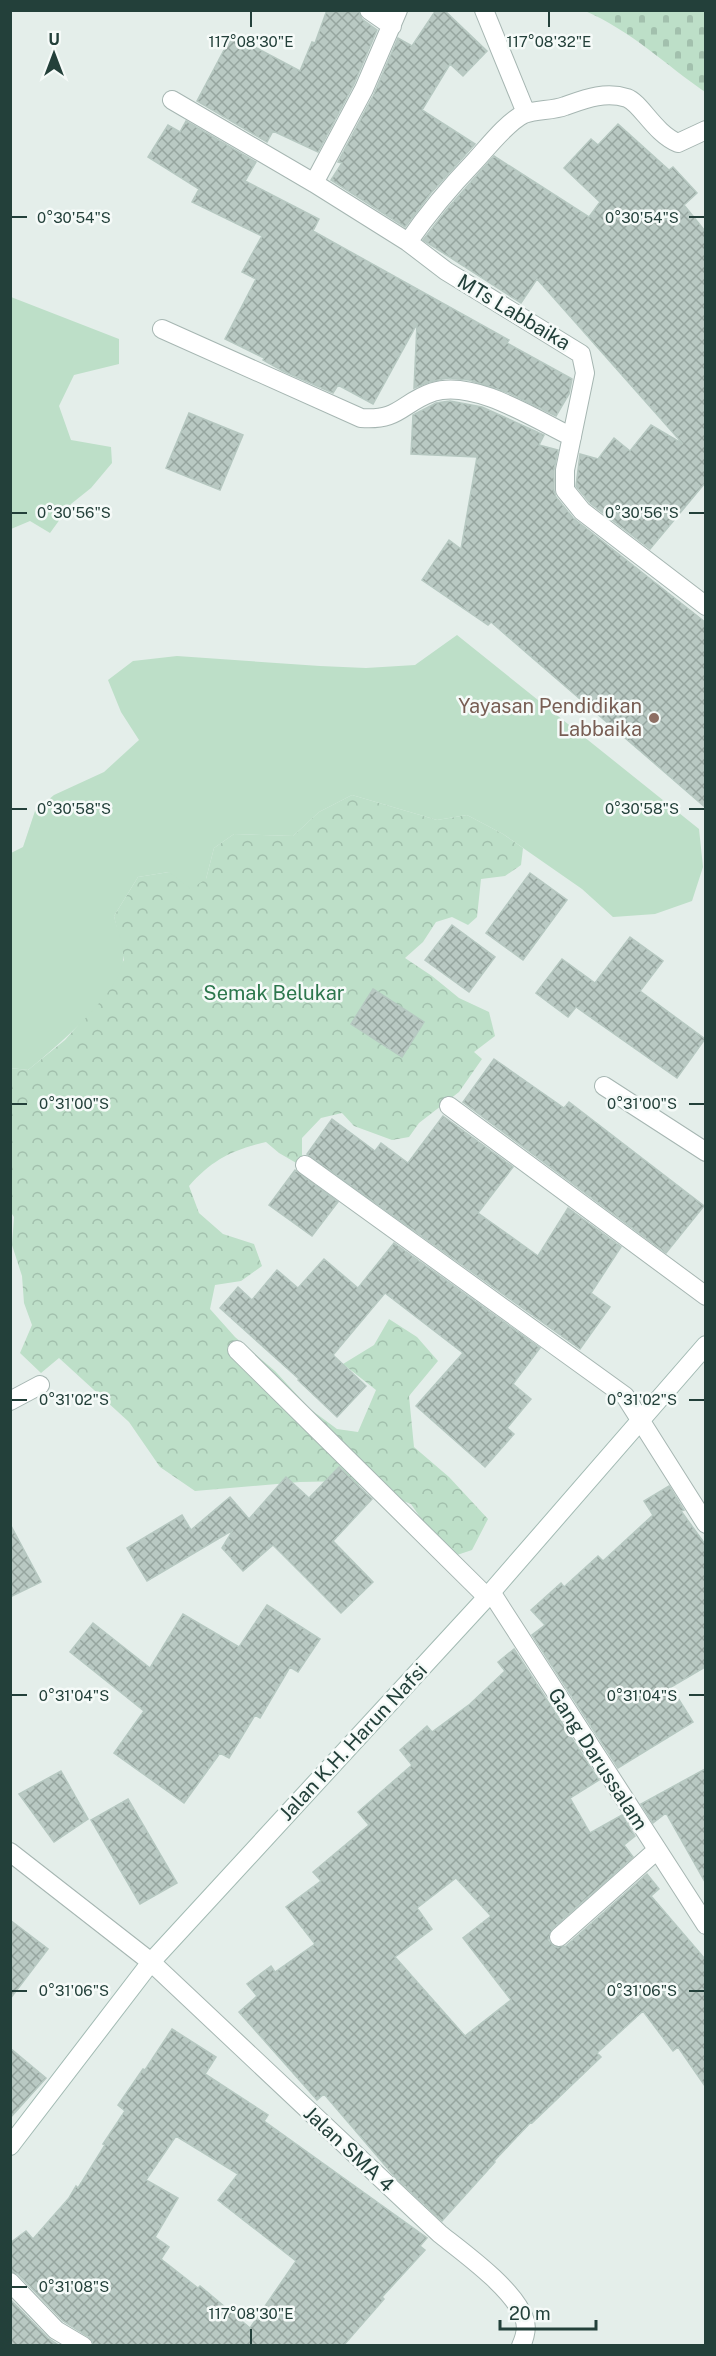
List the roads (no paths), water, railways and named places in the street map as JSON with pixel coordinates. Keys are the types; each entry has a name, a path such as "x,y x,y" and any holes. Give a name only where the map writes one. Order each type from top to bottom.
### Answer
{"street":[{"path":"314,183 364,88 395,18 369,10"},
{"path":"484,10 524,108 524,114"},
{"path":"408,242 449,188 499,134 524,114 560,108 591,97 613,95 630,99 667,139 678,143 705,130"},
{"name":"MTs Labbaika","path":"172,100 314,183 408,242 446,271 581,354 585,373 565,470 565,490 582,511 705,606"},
{"path":"162,328 360,418 377,420 393,415 432,392 462,390 481,393 572,436"},
{"path":"604,1086 705,1152"},
{"path":"449,1106 705,1296"},
{"path":"305,1165 625,1396 705,1524"},
{"name":"Jalan K.H. Harun Nafsi","path":"10,2146 150,1962 489,1594 705,1345"},
{"name":"Gang Darussalam","path":"237,1350 489,1594 705,1925"},
{"path":"10,1401 40,1385"},
{"path":"559,1937 657,1850"},
{"name":"Jalan SMA 4","path":"10,1852 150,1962 440,2234 484,2269 511,2298 524,2318 526,2328 522,2346"},
{"path":"10,2282 56,2330 83,2346"}],"place":[{"name":"Yayasan Pendidikan Labbaika","path":"654,718"}],"park label":[{"name":"Semak Belukar","path":"274,993"}]}
